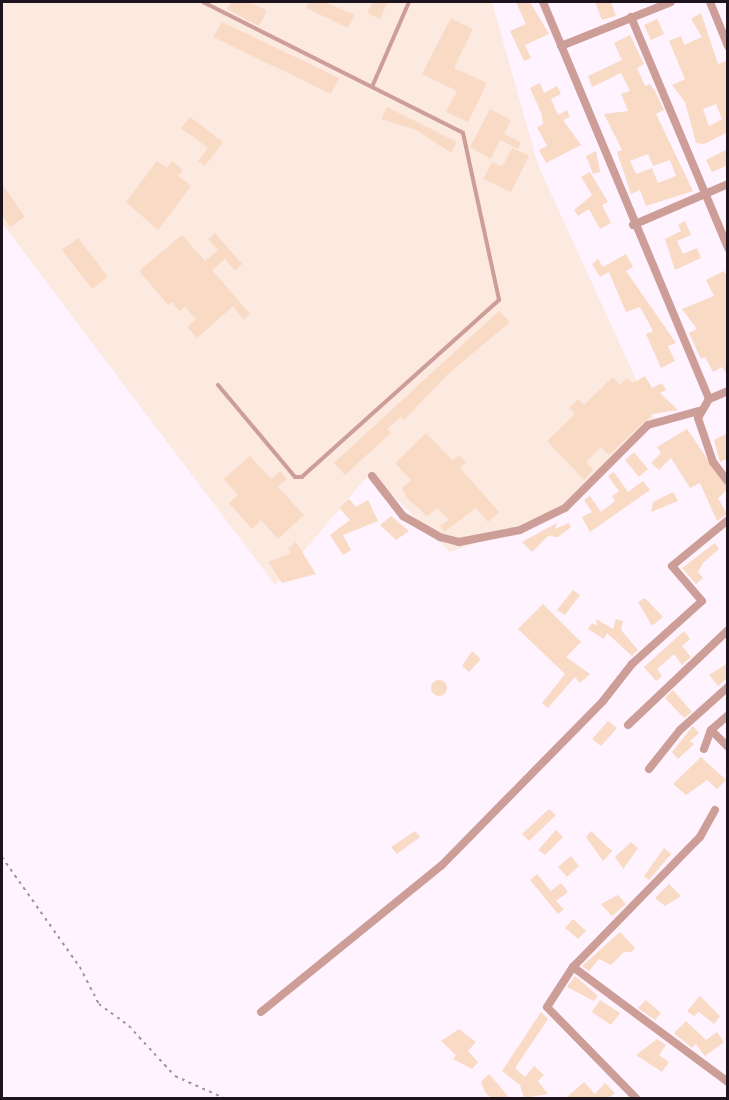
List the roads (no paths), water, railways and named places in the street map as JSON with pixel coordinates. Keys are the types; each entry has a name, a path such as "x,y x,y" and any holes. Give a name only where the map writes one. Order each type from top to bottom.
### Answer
{"street":[{"path":"543,2 633,225 709,399"},
{"path":"561,46 660,3 671,2"},
{"path":"710,2 728,46"},
{"path":"630,17 728,248"},
{"path":"633,225 728,184"},
{"path":"372,476 403,516 440,537 459,542 520,530 565,508 648,425 699,411 709,399 725,392 728,402"},
{"path":"699,411 713,462 728,482"},
{"path":"261,1012 442,865 603,701 632,664 702,601 672,566 728,520"},
{"path":"628,725 728,630"},
{"path":"649,769 681,730 728,687"},
{"path":"704,749 711,730 728,715"},
{"path":"711,730 728,747"},
{"path":"636,1098 547,1007 573,967 700,837 715,810"},
{"path":"573,967 728,1082"}],"lane":[{"path":"203,2 463,133 499,300 302,477 295,477 218,385"},
{"path":"372,87 409,2"}]}
